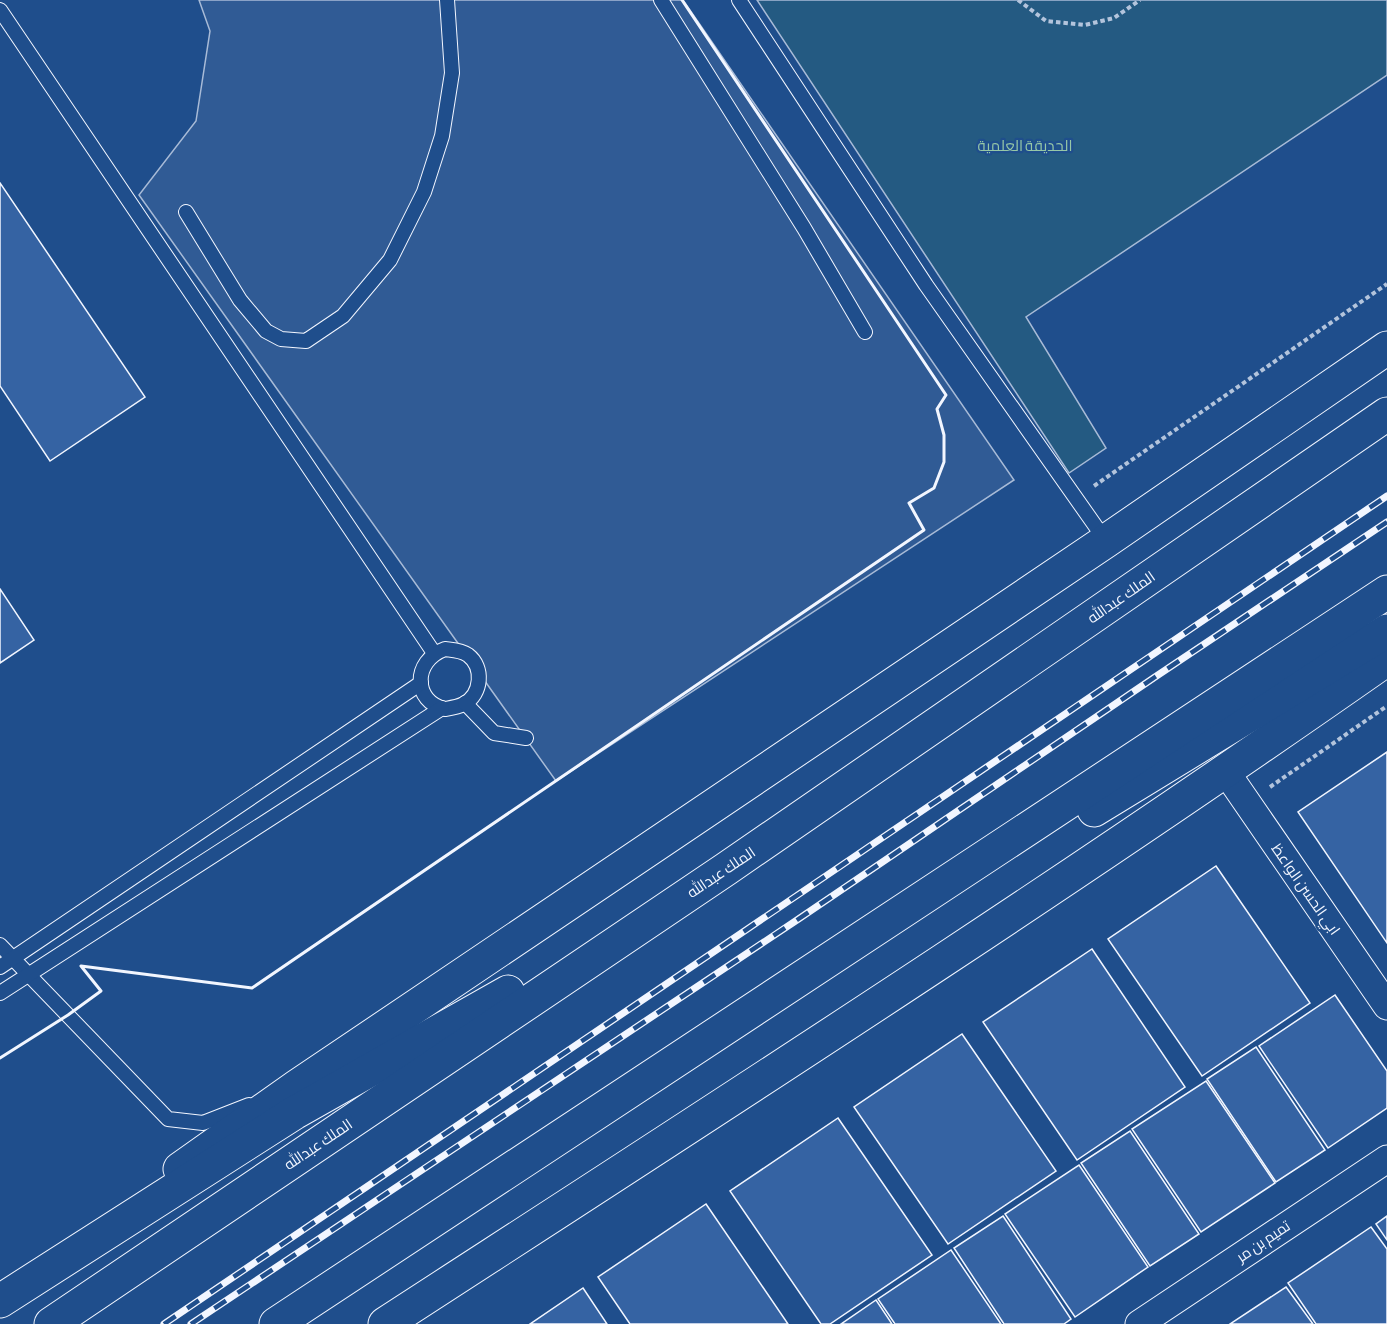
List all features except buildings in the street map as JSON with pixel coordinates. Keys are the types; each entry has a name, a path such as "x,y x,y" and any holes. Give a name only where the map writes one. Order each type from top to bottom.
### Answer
{"main road":[{"path":"0,1296 296,1087 1106,541 1387,348"},
{"path":"1319,461 1387,406"},
{"name":"الملك عبدالله","path":"51,1324 726,869 1387,414"},
{"path":"276,1324 1387,591"},
{"path":"537,1150 1387,631"},
{"path":"385,1324 824,1039 1226,772 1387,659"},
{"path":"0,1301 294,1113 726,869"}],"street":[{"name":"ابي الحسن الواعظ","path":"1226,772 1387,1006"},
{"name":"تميم بن مر","path":"1139,1324 1387,1159"}],"lane":[{"path":"186,212 240,300 266,331 281,339 306,341 343,316 390,260 424,192 442,136 452,73 447,0"},
{"path":"661,0 804,228 865,332"},
{"path":"739,0 926,285 1106,541"},
{"path":"0,10 434,653"},
{"path":"0,993 442,708 465,703 474,695 479,684 479,673 475,663 467,654 456,650 434,653 426,661 421,672 421,683 425,694 442,708"},
{"path":"6,963 421,683"},
{"path":"465,703 494,733 526,738"},
{"path":"0,945 6,963 28,975 168,1119 203,1123 296,1087"}],"path":[{"path":"1018,0 1046,21 1085,25 1114,18 1140,0"},
{"path":"1076,499 1387,284"},
{"path":"1247,803 1387,706"}],"green space":[{"name":"الحديقة العلمية","path":"757,0 1387,0 1387,75 1026,317 1106,448 1069,473"}],"shaded area":[{"path":"199,0 683,0 1014,480 556,781 139,195 196,121 210,31"}],"railway":[{"path":"164,1324 1387,496"},
{"path":"191,1324 797,920 1387,522"}],"wall":[{"path":"0,1058 101,991 81,966 252,988 924,530 909,503 934,488 944,462 944,435 937,409 946,395 682,0"}]}
